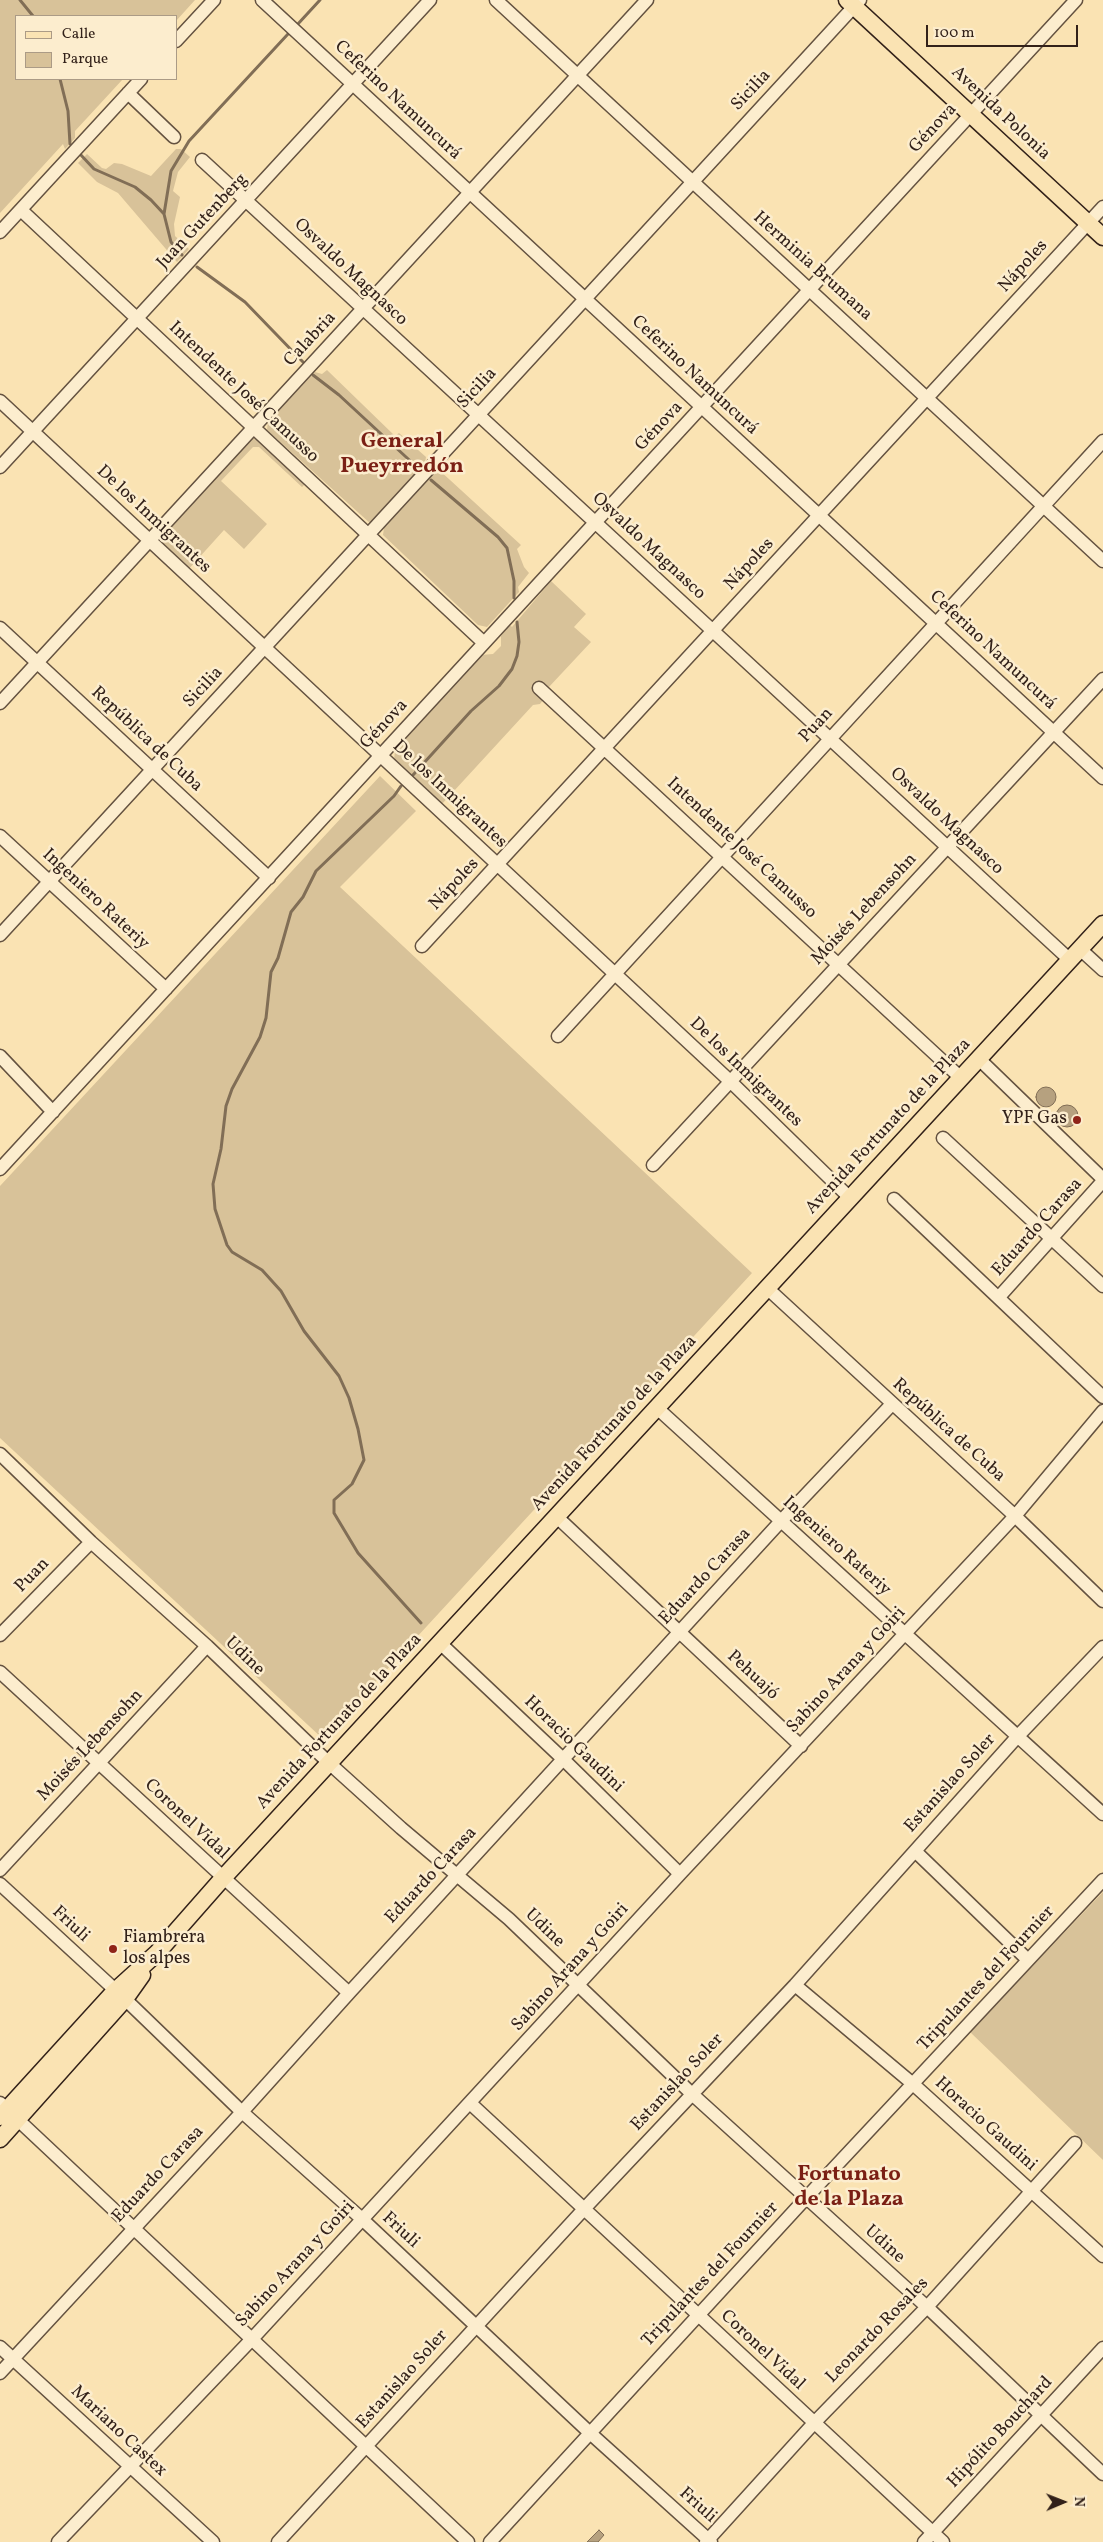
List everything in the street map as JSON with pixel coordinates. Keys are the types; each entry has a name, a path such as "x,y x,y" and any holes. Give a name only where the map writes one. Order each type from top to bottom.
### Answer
{"main road":[{"name":"Avenida Polonia","path":"854,2 970,114 1103,237"},
{"name":"Avenida Fortunato de la Plaza","path":"0,2139 6,2112 120,1995 223,1878 1103,924"}],"street":[{"path":"178,39 214,0"},
{"name":"Ceferino Namuncurá","path":"262,0 1103,778"},
{"name":"Juan Gutenberg","path":"0,467 430,0"},
{"name":"Herminia Brumana","path":"496,0 1103,560"},
{"name":"Calabria","path":"0,703 647,0"},
{"name":"Génova","path":"53,1112 1076,0"},
{"name":"Sicilia","path":"0,935 693,182 854,2"},
{"path":"0,232 140,80"},
{"path":"128,93 174,137"},
{"name":"Osvaldo Magnasco","path":"202,160 947,847 1075,954 1103,970"},
{"name":"Nápoles","path":"422,946 1103,207"},
{"name":"Intendente José Camusso","path":"21,210 484,643"},
{"name":"De los Inmigrantes","path":"0,401 731,1082 850,1198"},
{"name":"Puan","path":"558,1036 1103,441"},
{"name":"República de Cuba","path":"0,628 269,878"},
{"name":"Moisés Lebensohn","path":"653,1165 1103,679"},
{"name":"Intendente José Camusso","path":"539,688 840,964 961,1078"},
{"name":"Ingeniero Rateriy","path":"0,836 166,989"},
{"path":"0,1056 53,1112 0,1169"},
{"path":"979,1059 1103,1180"},
{"path":"943,1138 1103,1286"},
{"name":"Eduardo Carasa","path":"999,1298 1103,1180"},
{"path":"894,1199 1103,1397"},
{"name":"República de Cuba","path":"767,1288 1015,1516 1103,1601"},
{"name":"Eduardo Carasa","path":"0,2373 242,2112 679,1632 892,1404"},
{"name":"Ingeniero Rateriy","path":"657,1408 1103,1814"},
{"name":"Sabino Arana y Goiri","path":"58,2542 252,2339 680,1874 1015,1516 1103,1411"},
{"name":"Udine","path":"0,1454 91,1542 207,1646 329,1763 509,1919 692,2094 927,2307 1103,2474"},
{"name":"Pehuajó","path":"557,1517 801,1746"},
{"name":"Puan","path":"0,1635 91,1542"},
{"name":"Horacio Gaudini","path":"440,1643 563,1759 680,1874"},
{"name":"Moisés Lebensohn","path":"0,1870 207,1646"},
{"name":"Estanislao Soler","path":"278,2542 584,2209 795,1985 1017,1737 1103,1647"},
{"name":"Coronel Vidal","path":"0,1672 349,1993"},
{"path":"915,1851 1028,1960"},
{"name":"Tripulantes del Fournier","path":"490,2542 806,2198 1103,1880"},
{"name":"Friuli","path":"0,1884 242,2112 362,2219 590,2433 709,2541"},
{"name":"Horacio Gaudini","path":"795,1985 914,2084 1103,2256"},
{"name":"Coronel Vidal","path":"470,2103 814,2422 928,2537 943,2542"},
{"path":"6,2112 133,2228 468,2542"},
{"name":"Leonardo Rosales","path":"709,2541 814,2422 927,2307 1075,2143"},
{"name":"Mariano Castex","path":"0,2347 213,2542"},
{"name":"Hipólito Bouchard","path":"928,2537 1103,2348"}],"green space":[{"path":"0,0 195,0 178,19 178,15 15,15 15,80 122,80 75,131 75,138 65,149 63,144 0,213"},
{"path":"176,149 181,149 190,157 178,172 173,191 180,197 174,224 175,236 189,249 177,262 118,193 97,182 78,163 87,154 102,168 106,169 114,163 122,164 151,176"},
{"path":"327,370 395,436 399,433 426,457 425,463 414,474 417,477 371,524 267,430 268,421 315,372 322,374"},
{"path":"254,436 308,481 302,487 259,447 253,447 221,481 267,524 244,549 224,530 187,571 158,543 158,539"},
{"path":"438,469 521,545 517,549 524,567 529,573 518,587 519,592 487,627 478,625 383,535 384,528"},
{"path":"551,581 586,614 574,627 591,642 548,688 539,681 533,688 544,699 540,704 533,705 442,804 394,760 395,751 481,655 493,654 501,646 501,636 510,625 512,627"},
{"path":"380,776 416,811 340,887 752,1273 323,1739 0,1438 0,1186"},
{"path":"1103,1892 1103,2160 970,2032"}],"shaded area":[{"path":"1046,1087 1053,1090 1056,1097 1053,1104 1046,1107 1039,1104 1036,1097 1039,1090"},
{"path":"1067,1105 1075,1108 1078,1116 1075,1124 1067,1127 1059,1124 1056,1116 1059,1108"},
{"path":"599,2530 604,2535 598,2542 587,2542"}],"waterway":[{"path":"20,0 32,15"},
{"path":"297,25 320,0"},
{"path":"164,214 171,171 189,141 288,34"},
{"path":"60,80 68,111 70,144"},
{"path":"80,154 94,169 135,187 151,200 164,214 171,242 182,255"},
{"path":"197,267 245,302 303,362"},
{"path":"313,375 339,395 419,469"},
{"path":"431,480 498,537 507,548 514,581 514,598"},
{"path":"413,775 471,711 499,686 512,669 517,656 519,642 517,622"},
{"path":"401,786 394,796 316,871 303,897 291,912 278,958 271,972 266,1018 260,1037 232,1089 226,1106 221,1149 213,1184 215,1209 227,1245 232,1252 262,1270 281,1291 304,1331 339,1376 349,1398 364,1460 352,1484 334,1500 334,1513 358,1553 421,1623"}],"place":[{"name":"YPF Gas","path":"1077,1120"},
{"name":"Fiambrera los alpes","path":"113,1949"}],"district":[{"name":"General Pueyrredón","path":"402,456"},
{"name":"Fortunato de la Plaza","path":"849,2188"}]}
